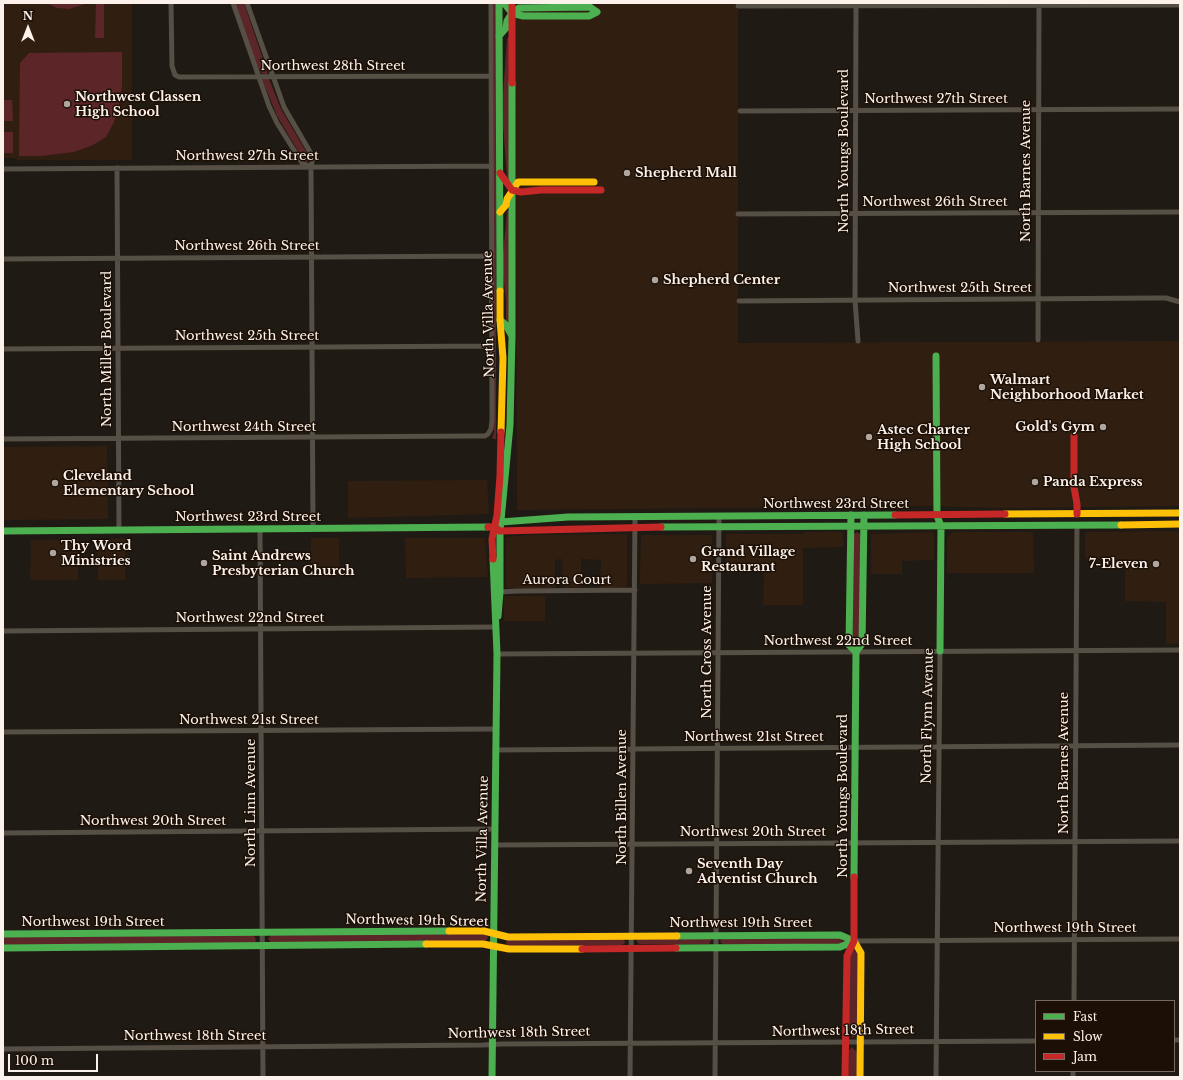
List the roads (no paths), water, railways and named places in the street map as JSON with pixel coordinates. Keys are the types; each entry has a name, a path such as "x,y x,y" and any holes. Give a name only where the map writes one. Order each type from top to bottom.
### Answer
{"street":[{"name":"Northwest 28th Street","path":"171,3 172,66 175,75 182,78 491,76"},
{"path":"233,3 269,106 302,163 312,167"},
{"path":"247,3 272,77 284,107 313,158 312,528"},
{"name":"North Villa Avenue","path":"485,436 490,432 492,427 491,3"},
{"name":"North Villa Avenue","path":"496,626 500,592 497,515 500,476 503,358 500,320 499,3"},
{"path":"499,36 506,28 507,22 512,13 519,8 590,7 597,12 589,16 524,16 512,13 504,3"},
{"name":"North Villa Avenue","path":"492,1077 497,654 492,554 497,529 501,522 510,425 512,3"},
{"path":"738,6 856,4 1180,5"},
{"name":"North Youngs Boulevard","path":"856,4 855,300 858,341"},
{"name":"North Barnes Avenue","path":"1038,340 1039,4"},
{"name":"Northwest 27th Street","path":"740,111 1180,109"},
{"name":"Northwest 27th Street","path":"3,169 491,166"},
{"name":"North Miller Boulevard","path":"118,168 119,530"},
{"path":"500,173 512,190 521,192 541,190 601,190"},
{"path":"500,212 506,205 507,199 518,182 594,182"},
{"name":"Northwest 26th Street","path":"738,214 1180,212"},
{"name":"Northwest 26th Street","path":"3,258 492,256"},
{"name":"Northwest 25th Street","path":"739,301 1163,298 1180,302"},
{"path":"500,320 506,325 511,333 503,358"},
{"name":"Northwest 25th Street","path":"3,349 492,346"},
{"name":"North Flynn Avenue","path":"936,356 937,516 941,526 936,1077"},
{"name":"Northwest 24th Street","path":"3,439 485,436"},
{"path":"1065,525 1077,514 1074,487 1074,436"},
{"path":"1077,514 1097,525"},
{"name":"Northwest 23rd Street","path":"501,522 568,517 635,516 1180,514"},
{"path":"795,515 795,526"},
{"name":"North Youngs Boulevard","path":"851,515 849,645 856,652"},
{"name":"North Youngs Boulevard","path":"845,1077 847,956 854,941 856,652 862,644 864,515"},
{"path":"986,515 986,526"},
{"path":"1020,515 1020,526"},
{"name":"North Billen Avenue","path":"630,1077 635,516"},
{"path":"649,527 661,516 685,527"},
{"name":"North Cross Avenue","path":"715,1077 719,516"},
{"path":"568,517 568,529"},
{"path":"600,517 600,528"},
{"path":"539,519 539,530"},
{"name":"Northwest 23rd Street","path":"3,531 312,528 539,530 649,527 1180,524"},
{"name":"North Barnes Avenue","path":"1074,1000 1077,525"},
{"name":"North Linn Avenue","path":"260,529 263,1077"},
{"name":"Aurora Court","path":"500,592 635,590"},
{"name":"Northwest 22nd Street","path":"3,631 496,626"},
{"name":"Northwest 22nd Street","path":"497,654 1180,650"},
{"name":"Northwest 21st Street","path":"3,732 496,729"},
{"name":"Northwest 21st Street","path":"496,750 1180,745"},
{"name":"Northwest 20th Street","path":"3,833 494,829"},
{"name":"Northwest 20th Street","path":"495,845 1180,841"},
{"name":"Northwest 19th Street","path":"3,934 484,931 508,937 840,935 854,941"},
{"name":"Northwest 19th Street","path":"3,948 483,944 509,949 631,947 840,947 854,941 1180,939"},
{"name":"North Youngs Boulevard","path":"854,941 861,953 860,1077"},
{"name":"Northwest 18th Street","path":"3,1048 1035,1041"}],"place":[{"name":"Northwest Classen High School","path":"67,104"},
{"name":"Shepherd Mall","path":"627,173"},
{"name":"Shepherd Center","path":"655,280"},
{"name":"Walmart Neighborhood Market","path":"982,387"},
{"name":"Gold's Gym","path":"1103,427"},
{"name":"Astec Charter High School","path":"869,437"},
{"name":"Panda Express","path":"1035,482"},
{"name":"Cleveland Elementary School","path":"55,483"},
{"name":"Thy Word Ministries","path":"53,553"},
{"name":"Grand Village Restaurant","path":"693,559"},
{"name":"Saint Andrews Presbyterian Church","path":"204,563"},
{"name":"7-Eleven","path":"1156,564"},
{"name":"Seventh Day Adventist Church","path":"689,871"}]}
